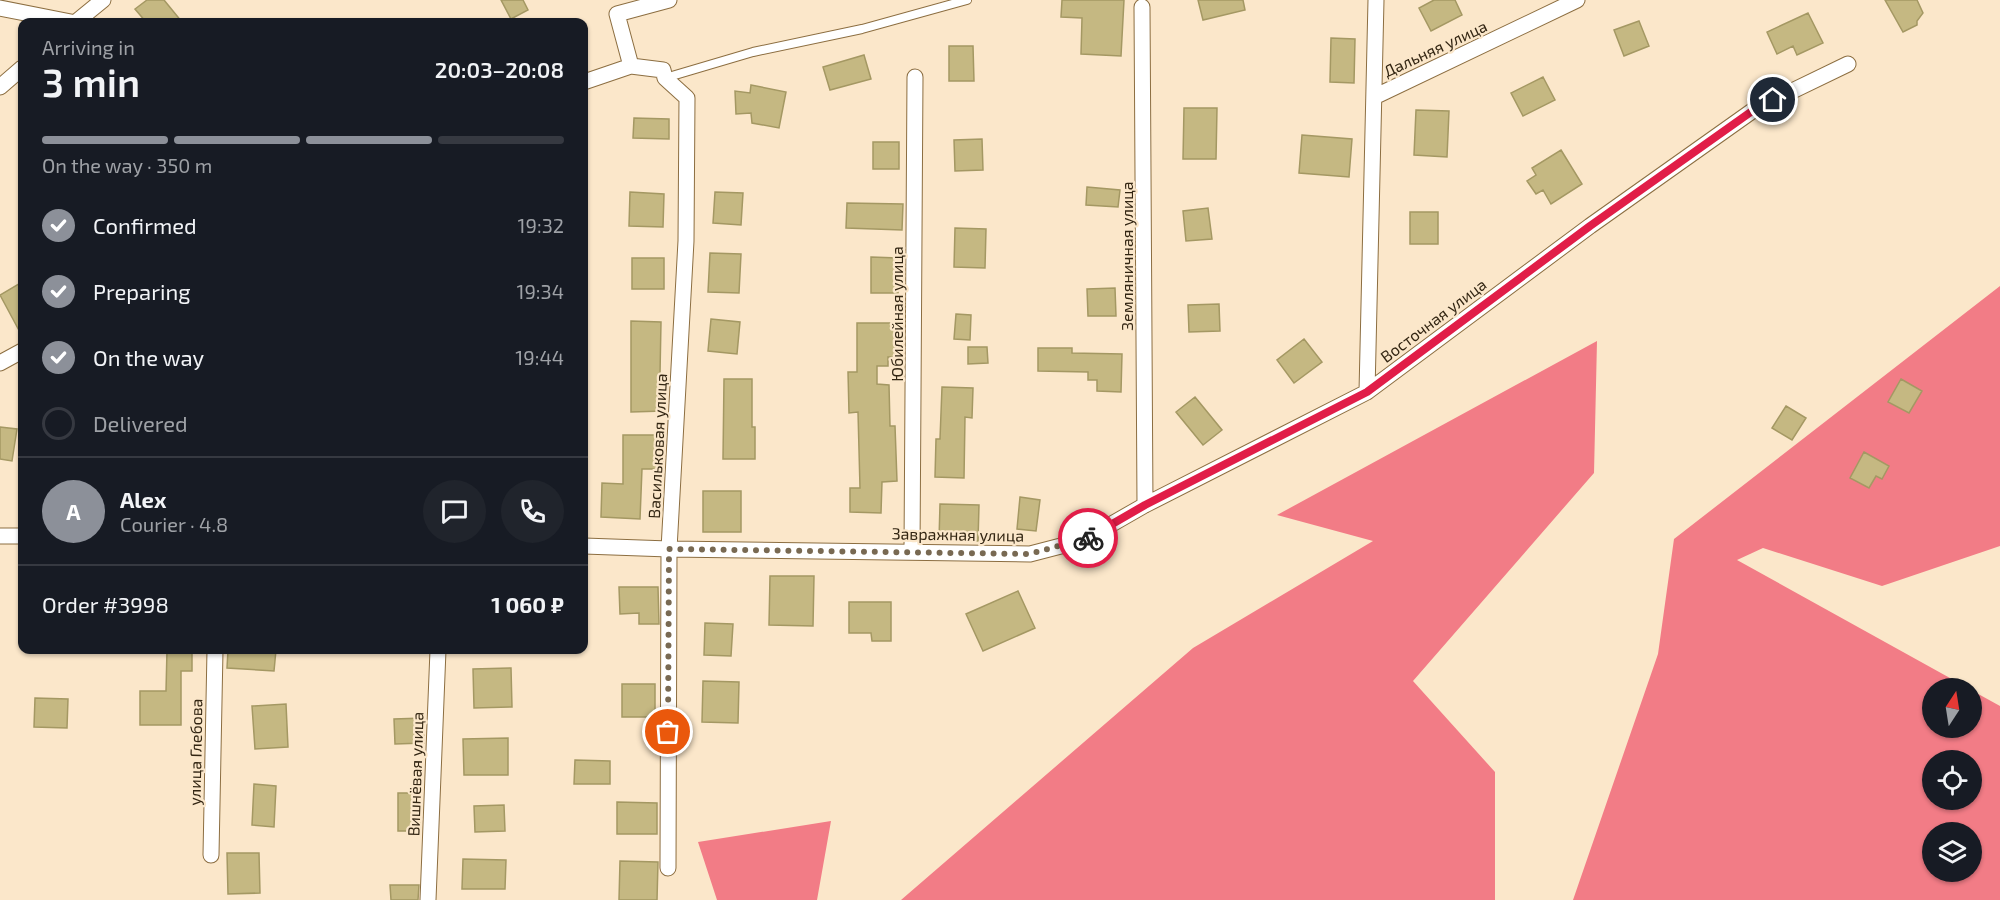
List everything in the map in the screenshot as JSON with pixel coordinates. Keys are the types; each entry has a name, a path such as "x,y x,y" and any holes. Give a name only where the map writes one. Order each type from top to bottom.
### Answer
{"street":[{"path":"81,18 103,0"},
{"path":"588,81 631,66 617,14 669,0"},
{"name":"Восточная улица","path":"1367,392 1376,0"},
{"name":"Дальняя улица","path":"1374,97 1577,0"},
{"name":"Земляничная улица","path":"1142,7 1145,505"},
{"path":"0,8 51,18"},
{"name":"Восточная улица","path":"1367,392 1590,226 1755,109 1848,64"},
{"name":"Васильковая улица","path":"631,66 663,70 665,78 687,98 686,241 669,549 668,868"},
{"path":"0,87 18,71"},
{"name":"Юбилейная улица","path":"912,551 915,76"},
{"path":"0,363 18,353"},
{"name":"Завражная улица","path":"588,546 1029,554 1084,540 1145,505 1367,392"},
{"path":"0,536 18,536"},
{"name":"улица Глебова","path":"212,855 214,654"},
{"name":"Вишнёвая улица","path":"428,900 438,654"}],"lane":[{"path":"665,78 753,52 862,29 967,0"}],"shaded area":[{"path":"2000,286 2000,546 1882,586 1763,548 1737,560 1950,678 1922,678 1922,738 1982,738 1982,696 2000,706 2000,900 1573,900 1658,654 1674,539"},
{"path":"1597,341 1594,473 1413,681 1495,772 1495,900 901,900 1193,648 1373,541 1277,515"},
{"path":"831,821 817,900 717,900 698,842"}],"building":[{"path":"147,0 164,0 179,18 143,18 135,9"},
{"path":"501,0 523,0 528,10 510,18"},
{"path":"1062,0 1124,0 1121,56 1081,54 1082,18 1061,17"},
{"path":"1198,0 1243,0 1245,10 1203,20"},
{"path":"1434,0 1455,0 1462,15 1431,31 1419,8"},
{"path":"1885,0 1917,0 1923,13 1917,25 1903,32"},
{"path":"1808,13 1823,43 1797,55 1793,46 1777,54 1767,32"},
{"path":"1639,21 1649,46 1624,56 1614,30"},
{"path":"1331,38 1355,39 1354,83 1330,82"},
{"path":"949,46 973,46 974,81 949,81"},
{"path":"864,55 871,79 830,90 823,67"},
{"path":"1543,77 1555,100 1523,116 1511,93"},
{"path":"751,85 786,92 779,128 752,123 751,113 736,114 735,91 750,93"},
{"path":"1184,108 1217,108 1216,159 1183,159"},
{"path":"1416,110 1449,111 1447,157 1414,155"},
{"path":"634,118 669,119 669,139 633,138"},
{"path":"1302,135 1352,139 1349,177 1299,173"},
{"path":"982,139 983,170 955,171 954,140"},
{"path":"873,142 899,142 899,169 873,169"},
{"path":"1561,150 1582,184 1551,204 1543,190 1536,194 1527,181 1536,175 1532,168"},
{"path":"1087,187 1120,190 1118,207 1086,205"},
{"path":"630,192 664,194 663,227 629,226"},
{"path":"715,192 743,193 741,225 713,223"},
{"path":"847,203 903,204 902,230 846,228"},
{"path":"1208,208 1212,239 1186,241 1183,211"},
{"path":"1410,212 1438,212 1438,244 1410,244"},
{"path":"955,228 986,229 985,268 954,267"},
{"path":"710,253 741,254 739,293 708,292"},
{"path":"871,257 898,258 898,293 871,293"},
{"path":"632,258 664,258 664,289 632,289"},
{"path":"18,284 18,329 0,295"},
{"path":"1115,288 1116,316 1088,316 1087,289"},
{"path":"1219,304 1220,331 1189,332 1188,305"},
{"path":"956,314 971,315 970,340 954,339"},
{"path":"711,319 740,322 737,354 708,351"},
{"path":"631,321 661,322 660,374 662,374 663,411 631,412"},
{"path":"857,323 895,323 895,357 888,357 888,366 877,366 877,384 889,385 890,426 895,426 897,481 882,482 881,513 850,512 850,488 860,488 858,412 849,413 848,372 857,372"},
{"path":"1304,339 1322,362 1294,383 1277,360"},
{"path":"968,347 987,347 988,363 968,364"},
{"path":"1038,348 1072,348 1072,353 1122,354 1121,392 1097,391 1097,380 1088,380 1088,372 1038,371"},
{"path":"724,379 752,379 755,459 723,459"},
{"path":"1901,379 1922,391 1909,413 1888,402"},
{"path":"942,387 973,388 972,418 965,417 964,478 935,477 936,439 940,439"},
{"path":"1195,397 1222,430 1203,445 1176,412"},
{"path":"1786,406 1806,418 1792,440 1772,428"},
{"path":"0,427 17,429 12,461 0,459"},
{"path":"623,435 663,435 663,469 642,469 640,519 601,517 602,483 623,484"},
{"path":"1864,452 1889,466 1882,479 1876,476 1869,488 1850,478"},
{"path":"703,491 741,491 741,532 703,532"},
{"path":"1020,497 1040,500 1036,531 1017,529"},
{"path":"940,504 979,505 978,541 939,540"},
{"path":"770,576 814,576 813,626 769,625"},
{"path":"619,587 658,587 659,624 639,624 639,613 620,614"},
{"path":"1018,591 1035,628 983,651 966,614"},
{"path":"849,602 891,602 891,641 872,641 871,633 849,633"},
{"path":"705,623 733,624 731,656 704,655"},
{"path":"167,654 192,654 192,671 181,671 181,725 140,725 140,691 166,691"},
{"path":"228,654 276,654 274,671 227,668"},
{"path":"511,668 512,707 474,708 473,669"},
{"path":"703,681 739,682 738,723 702,722"},
{"path":"622,684 655,684 655,717 622,717"},
{"path":"35,698 68,699 67,728 34,727"},
{"path":"286,704 288,747 255,749 252,706"},
{"path":"423,718 424,743 395,744 394,719"},
{"path":"508,738 508,775 464,775 463,739"},
{"path":"575,760 610,761 610,784 574,784"},
{"path":"254,784 276,786 274,827 252,825"},
{"path":"398,793 420,793 420,831 398,831"},
{"path":"617,802 657,803 657,834 617,834"},
{"path":"504,805 505,831 475,832 474,806"},
{"path":"227,853 259,853 260,893 228,894"},
{"path":"463,859 506,860 505,889 462,889"},
{"path":"620,861 658,862 657,900 619,900"},
{"path":"390,885 419,885 418,900 391,900"}],"way so far":[{"path":"668,732 669,549 1029,554 1088,538"}],"route":[{"path":"1088,538 1145,505 1367,392 1590,226 1755,109 1773,100"}]}
